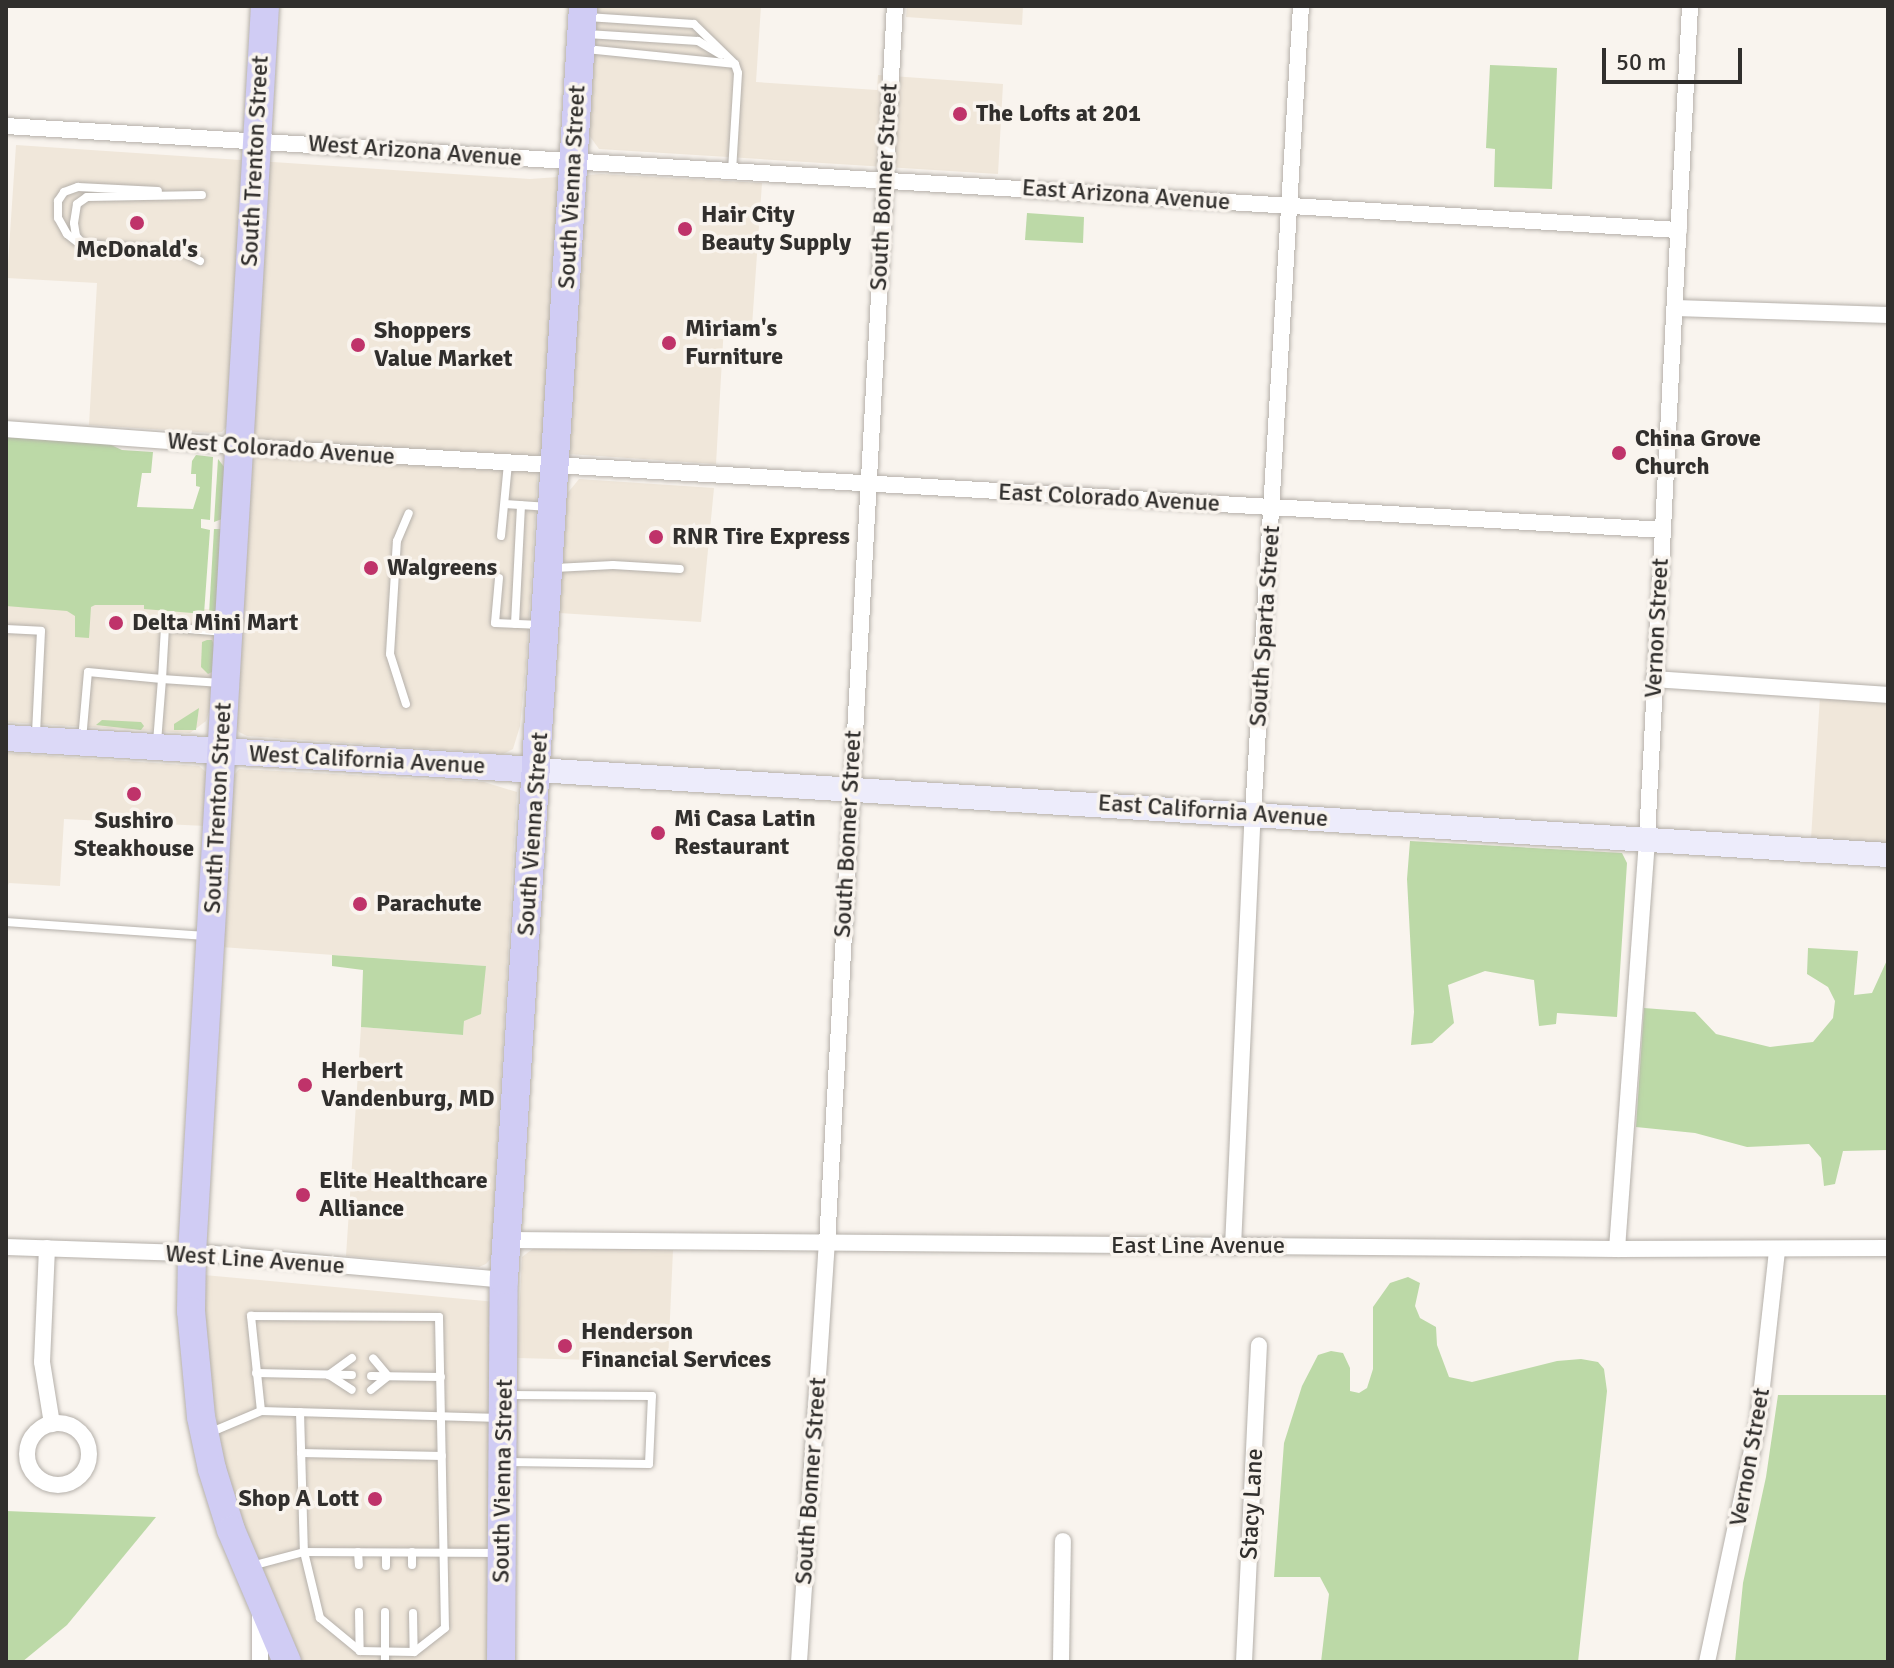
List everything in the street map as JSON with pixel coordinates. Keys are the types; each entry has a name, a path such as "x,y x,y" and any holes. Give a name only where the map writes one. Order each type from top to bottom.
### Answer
{"highway":[{"name":"South Trenton Street","path":"265,6 192,1253 194,1364 205,1435 231,1530 287,1662"},
{"name":"South Vienna Street","path":"501,1662 504,1280 582,26"}],"main road":[{"name":"West California Avenue","path":"6,738 537,770"},
{"name":"East California Avenue","path":"537,770 1888,855"}],"street":[{"name":"South Bonner Street","path":"799,1662 827,1244 895,6"},
{"name":"South Sparta Street","path":"1233,1247 1253,814 1301,6"},
{"name":"Vernon Street","path":"1617,1249 1647,838 1690,6"},
{"name":"West Arizona Avenue","path":"6,126 574,161"},
{"name":"East Arizona Avenue","path":"574,161 1679,230"},
{"path":"1676,308 1888,315"},
{"name":"West Colorado Avenue","path":"6,429 239,447 557,464"},
{"name":"East Colorado Avenue","path":"557,464 1662,530"},
{"path":"1654,679 1888,695"},
{"name":"East Line Avenue","path":"508,1240 1233,1247 1888,1248"},
{"name":"West Line Avenue","path":"6,1247 192,1253 504,1280"},
{"path":"47,1248 42,1362 52,1424"},
{"name":"Vernon Street","path":"1707,1662 1758,1423 1777,1250"},
{"name":"Stacy Lane","path":"1244,1662 1259,1345"},
{"path":"1061,1662 1063,1541"},
{"name":"South Trenton Street","path":"260,1599 260,1662"}],"lane":[{"path":"582,26 694,24 735,64 738,73 732,170"},
{"path":"582,26 735,64"},
{"path":"582,26 698,41 735,64"},
{"path":"83,244 74,232 74,216 78,202 87,197 202,195 91,187 64,192 58,201 60,222 67,234 83,244 181,251 200,261"},
{"path":"501,536 508,462"},
{"path":"505,504 554,507"},
{"path":"515,624 521,505"},
{"path":"406,704 390,654 397,541 409,513"},
{"path":"550,568 613,565 680,569"},
{"path":"499,578 495,623 546,625"},
{"path":"157,747 165,627 228,632"},
{"path":"6,629 41,631 35,740"},
{"path":"82,742 88,672 225,684"},
{"path":"6,922 211,936"},
{"path":"261,1411 251,1316 439,1317 445,1628 414,1652 360,1651 320,1618 304,1552 300,1412"},
{"path":"329,1375 352,1358"},
{"path":"373,1358 388,1376"},
{"path":"256,1373 352,1375"},
{"path":"329,1375 352,1390"},
{"path":"371,1376 441,1377"},
{"path":"371,1390 388,1376"},
{"path":"205,1435 261,1411 441,1415 503,1407 652,1396 649,1464 503,1462"},
{"path":"301,1453 442,1456"},
{"path":"246,1567 304,1552 502,1553"},
{"path":"358,1552 359,1565"},
{"path":"412,1552 412,1565"},
{"path":"386,1553 386,1566"},
{"path":"359,1612 360,1651"},
{"path":"385,1612 385,1662"},
{"path":"413,1613 414,1652"}],"shaded area":[{"path":"596,6 761,6 756,82 877,90 878,75 1003,84 998,174 599,149 589,135"},
{"path":"907,6 1023,6 1022,25 906,17"},
{"path":"16,145 530,179 601,174 762,183 752,326 724,325 716,464 539,452 526,665 520,726 513,749 503,754 247,736 239,732 236,725 227,426 222,432 212,433 89,425 97,283 7,278"},
{"path":"579,479 714,488 701,622 559,613 566,495"},
{"path":"6,594 217,610 210,708 206,721 190,733 6,722"},
{"path":"1820,696 1888,701 1888,844 1811,839"},
{"path":"6,753 199,766 206,772 205,826 64,819 60,886 9,883 6,890"},
{"path":"239,769 484,782 517,792 491,1258 486,1264 479,1267 346,1256 361,1027 463,1035 464,1021 486,966 221,947 231,779"},
{"path":"535,1247 673,1250 668,1362 517,1358 522,1257"},
{"path":"204,1275 496,1302 493,1662 300,1662 268,1598 228,1485 206,1357"}],"green space":[{"path":"1490,65 1557,68 1552,189 1494,187 1495,149 1486,148"},
{"path":"1027,213 1084,217 1083,243 1025,240"},
{"path":"6,437 109,444 122,450 153,452 151,473 142,473 137,507 193,509 200,487 196,486 196,474 191,474 192,461 196,455 213,457 210,520 201,519 201,528 210,530 204,614 144,609 144,605 95,605 91,607 89,638 75,637 75,616 67,611 6,606"},
{"path":"218,459 225,468 222,519 214,522"},
{"path":"214,529 222,529 217,610 209,614"},
{"path":"212,640 215,647 212,672 208,674 201,667 202,642"},
{"path":"199,708 196,730 174,730 174,724"},
{"path":"102,720 141,722 144,726 141,730 96,725"},
{"path":"1410,841 1622,853 1627,863 1617,1017 1557,1013 1556,1024 1539,1026 1534,980 1485,971 1448,985 1454,1023 1432,1043 1411,1045 1414,1012 1407,879"},
{"path":"1808,948 1858,951 1854,995 1872,993 1888,958 1888,1150 1843,1151 1835,1184 1824,1186 1821,1158 1809,1144 1747,1147 1695,1133 1636,1127 1644,1008 1695,1012 1716,1034 1770,1047 1813,1042 1833,1018 1835,1001 1828,987 1807,974"},
{"path":"332,955 486,966 481,1014 464,1021 463,1035 361,1027 363,970 332,966"},
{"path":"1408,1277 1420,1283 1415,1306 1420,1318 1436,1327 1437,1345 1449,1377 1472,1382 1557,1361 1581,1359 1598,1362 1604,1369 1607,1391 1578,1662 1321,1662 1329,1594 1320,1577 1274,1577 1284,1443 1302,1386 1318,1355 1331,1351 1343,1353 1350,1368 1350,1391 1359,1393 1367,1388 1373,1369 1373,1307 1390,1283"},
{"path":"1778,1395 1888,1395 1888,1662 1735,1662 1743,1583 1766,1477"},
{"path":"6,1511 156,1517 67,1625 22,1662 6,1662"}],"place":[{"name":"The Lofts at 201","path":"960,114"},
{"name":"McDonald's","path":"137,223"},
{"name":"Hair City Beauty Supply","path":"685,229"},
{"name":"Miriam's Furniture","path":"669,343"},
{"name":"Shoppers Value Market","path":"358,345"},
{"name":"China Grove Church","path":"1619,453"},
{"name":"RNR Tire Express","path":"656,537"},
{"name":"Walgreens","path":"371,568"},
{"name":"Delta Mini Mart","path":"116,623"},
{"name":"Sushiro Steakhouse","path":"134,794"},
{"name":"Mi Casa Latin Restaurant","path":"658,833"},
{"name":"Parachute","path":"360,904"},
{"name":"Herbert Vandenburg, MD","path":"305,1085"},
{"name":"Elite Healthcare Alliance","path":"303,1195"},
{"name":"Henderson Financial Services","path":"565,1346"},
{"name":"Shop A Lott","path":"375,1499"}]}
